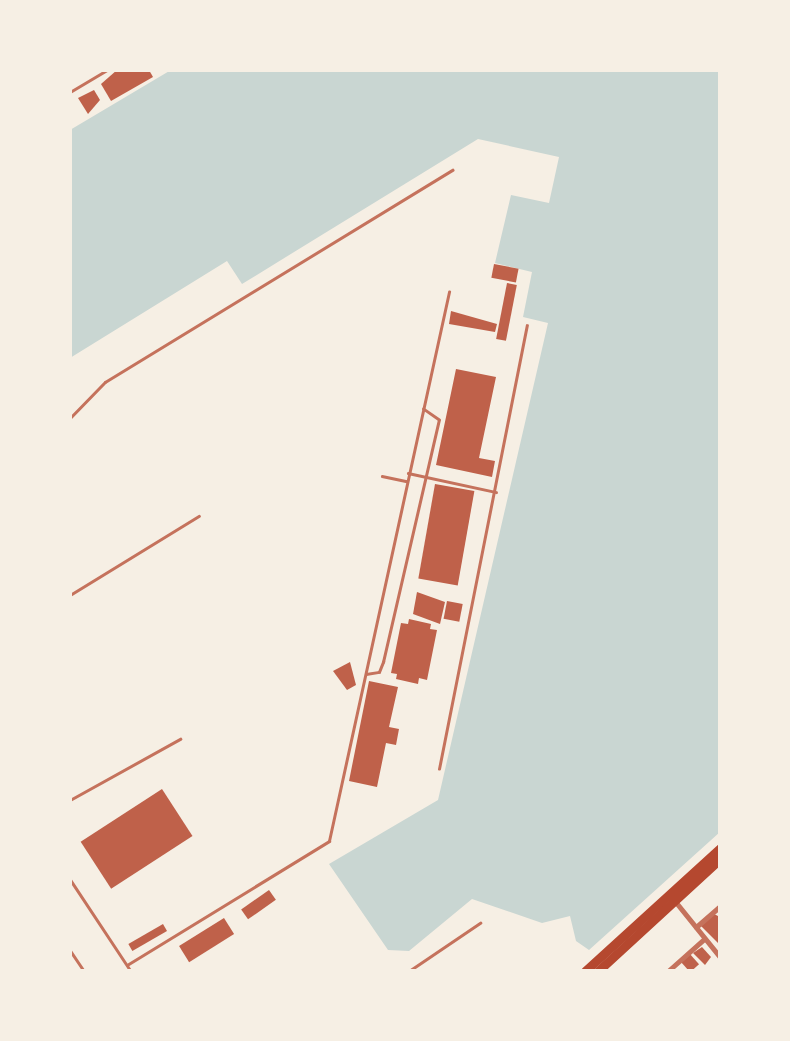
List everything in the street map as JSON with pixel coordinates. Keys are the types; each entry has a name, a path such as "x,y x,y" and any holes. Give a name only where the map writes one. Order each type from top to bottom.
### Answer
{"highway":[{"path":"598,971 720,848"},
{"path":"585,971 720,859"}],"street":[{"path":"672,897 720,957"},
{"path":"696,927 720,906"},
{"path":"668,971 704,939"}],"lane":[{"path":"70,92 107,70"},
{"path":"70,418 105,382 164,343 452,170"},
{"path":"127,965 329,841 449,292"},
{"path":"439,769 527,326"},
{"path":"366,674 379,672 383,662 439,420 423,409"},
{"path":"408,473 496,492"},
{"path":"382,476 407,481"},
{"path":"70,595 199,516"},
{"path":"70,800 180,738"},
{"path":"70,879 131,971"},
{"path":"409,971 480,923"},
{"path":"70,950 84,971"}],"shaded area":[{"path":"171,70 720,70 720,832 589,950 576,941 570,916 542,923 472,899 409,951 388,950 329,864 438,800 548,323 523,317 532,272 495,263 511,195 549,203 559,157 478,139 242,284 227,261 70,358 70,130"}],"building":[{"path":"117,70 149,70 153,77 111,101 101,84"},
{"path":"94,90 100,100 88,114 78,98"},
{"path":"494,264 519,269 516,283 491,278"},
{"path":"507,283 517,285 506,341 496,339"},
{"path":"451,311 497,324 495,332 449,324"},
{"path":"456,369 496,377 479,458 495,461 492,477 436,465"},
{"path":"435,484 474,491 458,585 418,579"},
{"path":"417,592 445,602 440,624 413,614"},
{"path":"447,601 463,604 459,622 444,619"},
{"path":"409,619 431,624 430,629 437,630 427,680 419,678 418,684 396,679 397,674 391,673 401,623 408,624"},
{"path":"350,662 356,685 347,690 333,671"},
{"path":"369,681 398,687 389,727 399,729 396,745 386,743 377,787 349,781"},
{"path":"162,789 192,836 111,889 81,842"},
{"path":"269,890 276,900 248,919 241,910"},
{"path":"714,914 720,917 720,945 701,926"},
{"path":"224,918 234,934 189,962 179,946"},
{"path":"163,924 167,931 132,951 128,944"},
{"path":"702,947 711,957 705,965 693,953"},
{"path":"689,953 699,964 689,971 680,961"}]}
